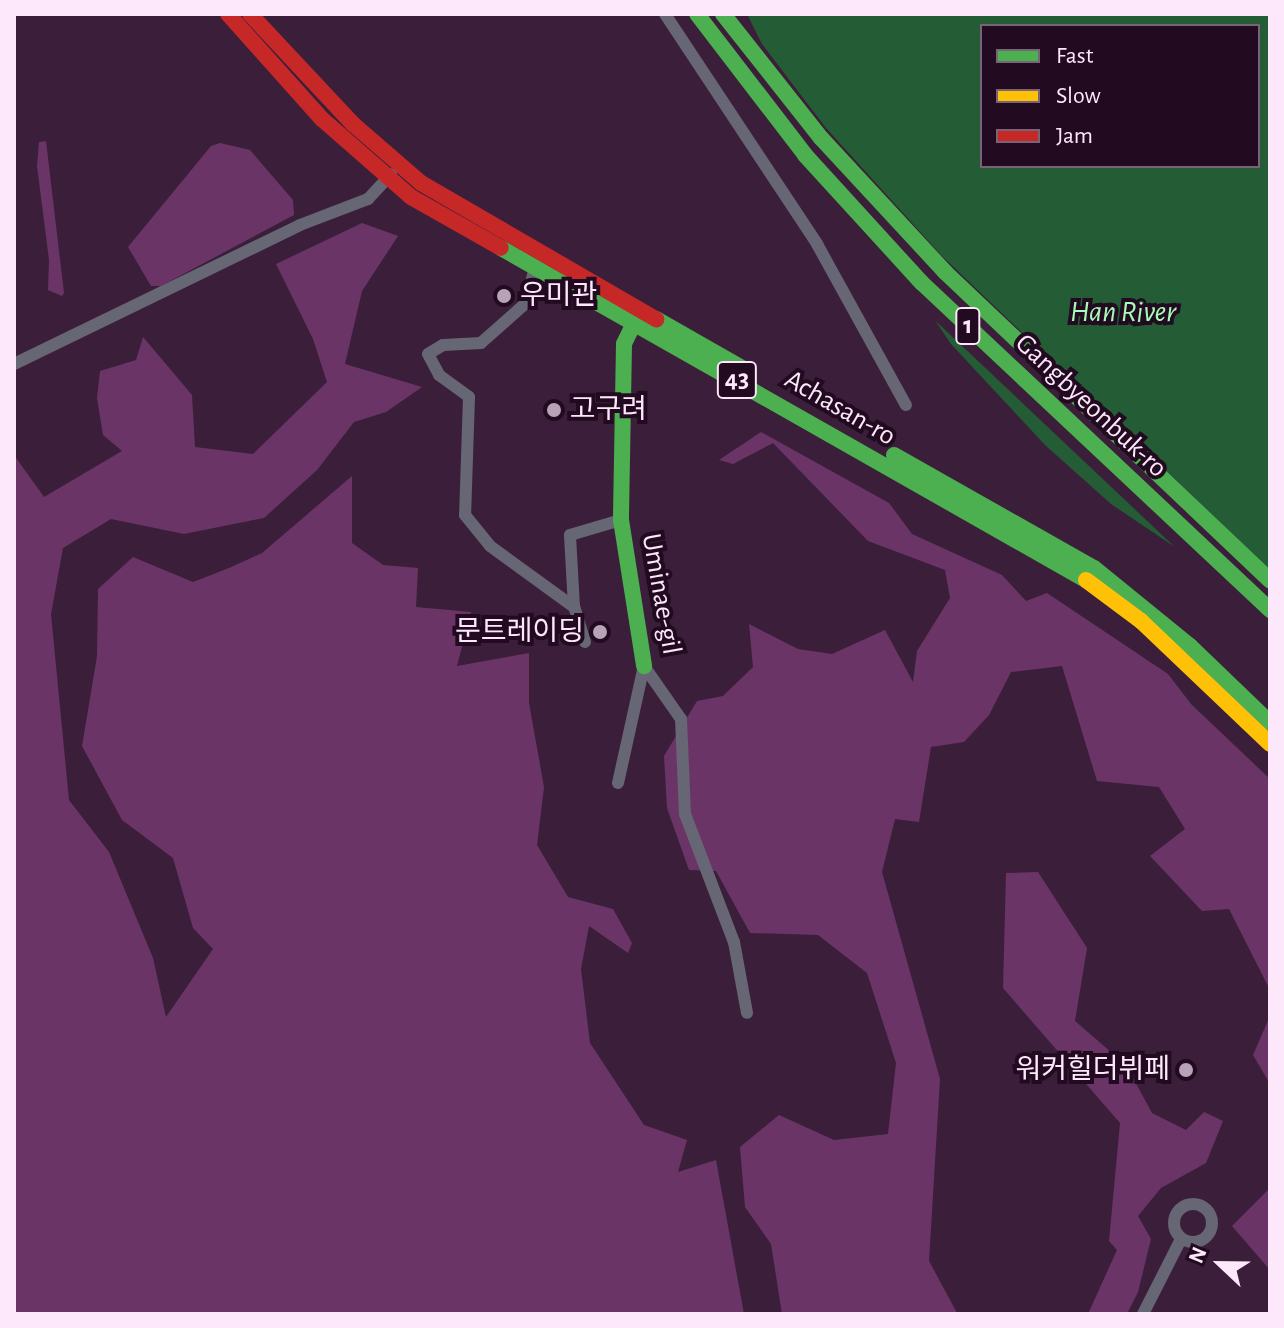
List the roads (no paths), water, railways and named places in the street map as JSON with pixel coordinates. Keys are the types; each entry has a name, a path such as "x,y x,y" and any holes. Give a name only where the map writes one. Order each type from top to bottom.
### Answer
{"main road":[{"name":"Achasan-ro","path":"228,14 322,119 387,180 411,197 535,267 942,480 1094,568 1180,637 1270,723"},
{"name":"Achasan-ro","path":"250,14 336,106 398,166 421,183 637,318 1067,566 1141,621 1270,744"},
{"name":"Gangbyeonbuk-ro","path":"697,14 805,155 922,283 1270,610"},
{"name":"Gangbyeonbuk-ro","path":"723,14 821,138 945,272 1270,580"},
{"path":"322,119 336,106"},
{"path":"411,197 421,183"},
{"name":"Uminae-gil","path":"637,318 624,344 621,520 644,666"}],"street":[{"path":"665,14 817,244 906,405"},
{"path":"14,364 300,225 368,199 398,166"},
{"path":"535,267 526,303 481,343 443,345 428,354 439,375 469,397 465,515 490,546 574,607"},
{"path":"585,642 574,607 570,535 621,520"},
{"path":"618,783 644,666"},
{"name":"Uminae-gil","path":"644,666 681,719 685,814 734,942 747,1013"},
{"path":"1143,1314 1181,1239"}],"water":[{"name":"Han River","path":"747,14 1270,14 1270,633 1206,568 1111,504 1045,445 951,344 799,119"}],"place":[{"name":"우미관","path":"504,296"},
{"name":"고구려","path":"554,410"},
{"name":"문트레이딩","path":"600,632"},
{"name":"워커힐더뷔페","path":"1186,1070"}]}
